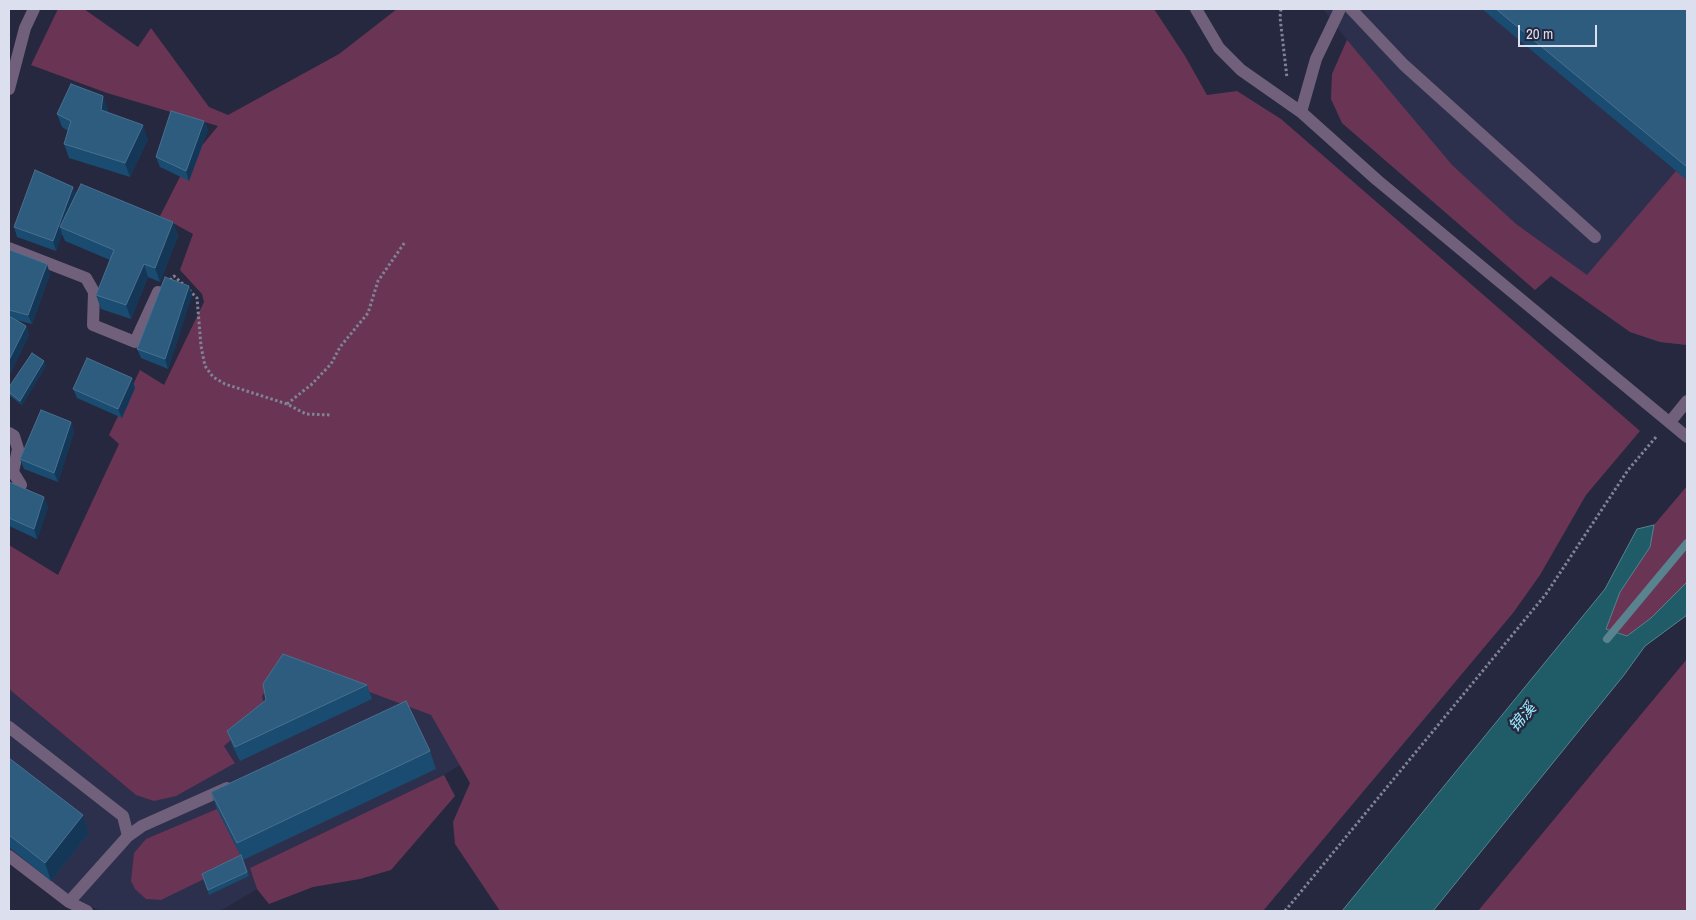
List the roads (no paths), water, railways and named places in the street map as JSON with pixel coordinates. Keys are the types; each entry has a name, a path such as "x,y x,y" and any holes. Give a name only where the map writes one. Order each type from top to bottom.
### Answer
{"street":[{"path":"9,90 26,28 34,9"},
{"path":"1196,9 1219,48 1241,70 1300,112 1377,180 1538,311 1687,437"},
{"path":"1300,112 1316,59 1340,9"},
{"path":"1351,9 1404,65 1595,237"},
{"path":"9,248 86,278 94,292 93,325 135,342 158,292"},
{"path":"1670,422 1687,401"},
{"path":"9,433 14,436 18,449 13,472 21,485"},
{"path":"9,726 123,816 128,836"},
{"path":"69,902 128,836 142,826 239,782"},
{"path":"9,856 69,902 87,911"}],"water":[{"path":"1654,525 1650,547 1620,592 1606,629 1627,636 1651,618 1687,582 1687,615 1645,646 1624,675 1433,911 1342,911 1605,589 1637,529"}],"waterway":[{"name":"锦溪","path":"1607,639 1687,543"}]}
